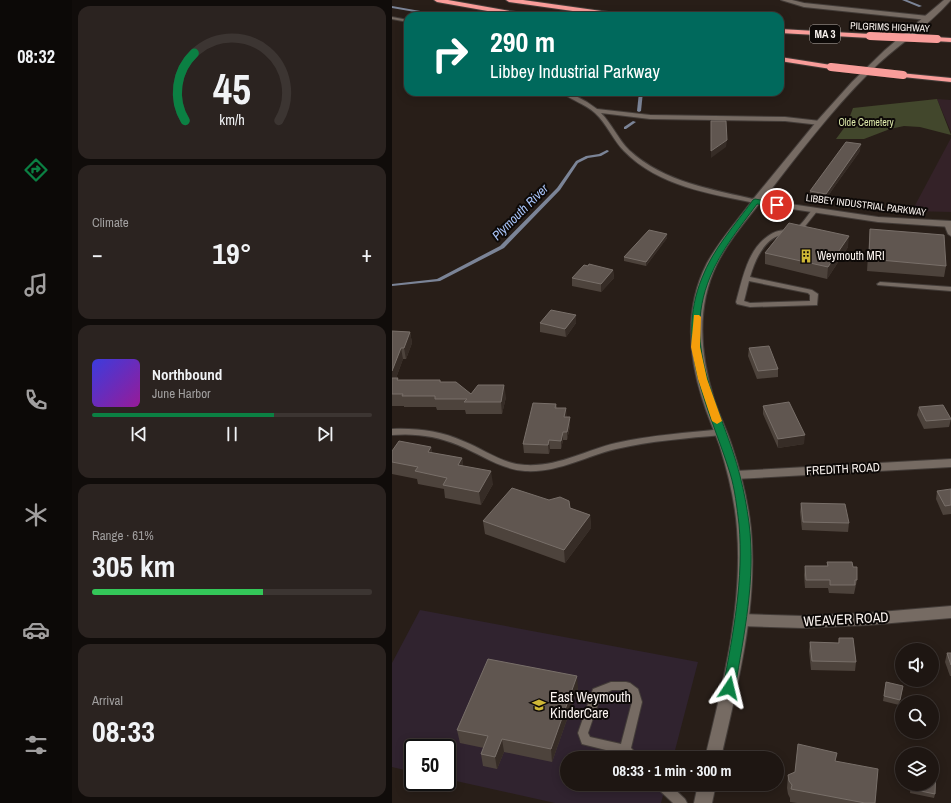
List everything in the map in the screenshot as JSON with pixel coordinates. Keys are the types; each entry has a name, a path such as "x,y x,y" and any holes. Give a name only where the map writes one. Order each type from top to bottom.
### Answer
{"highway":[{"path":"437,0 504,12"},
{"path":"509,0 594,12"},
{"name":"PILGRIMS HIGHWAY","path":"784,31 951,40"},
{"path":"784,61 951,80"}],"main road":[{"path":"784,0 804,5 928,18"},
{"path":"715,751 729,688 741,620 745,585 745,543 743,512 735,475 722,432 702,379 696,347 700,296 712,263 755,201 820,124 878,60 948,2"},
{"name":"LIBBEY INDUSTRIAL PARKWAY","path":"755,201 910,223 949,224"},
{"name":"FREDITH ROAD","path":"735,475 951,463"},
{"name":"WEAVER ROAD","path":"741,620 803,622 868,619 951,612"},
{"path":"702,803 705,791"}],"lane":[{"path":"392,18 404,20"},
{"path":"571,96 597,111 650,118 781,119 820,124"},
{"path":"597,111 626,150 638,161 652,170 696,187 755,201"},
{"path":"746,278 810,291 814,294 815,302 811,304 750,305 740,302 746,278 751,262 764,241 776,234 800,229 814,210"},
{"path":"949,224 951,234"},
{"path":"880,284 951,288"},
{"path":"392,432 429,434 460,442 506,465 524,468 547,468 615,446 649,440 722,432"},
{"path":"611,686 626,686 634,692 636,702 626,750 586,740 583,733 597,692 611,686"},
{"path":"668,791 681,803"}],"shaded area":[{"path":"937,99 951,100 951,132"},
{"path":"951,138 951,212 912,211"},
{"name":"East Weymouth KinderCare","path":"420,610 698,662 675,751 560,751 560,791 664,791 661,803 555,803 456,781 456,739 404,739 404,770 392,767 392,663"}],"green space":[{"name":"Olde Cemetery","path":"937,99 951,135 920,127 904,126 890,129 864,139 836,139 847,124 853,108"}],"building":[{"path":"711,121 726,121 727,140 711,151"},
{"path":"846,142 861,144 826,194 810,191"},
{"name":"Weymouth MRI","path":"789,223 849,236 828,267 765,253"},
{"path":"870,229 944,235 946,266 869,259"},
{"path":"649,230 667,234 646,262 624,257"},
{"path":"589,264 613,270 601,284 572,278 584,265 588,266"},
{"path":"551,310 576,315 565,329 540,323"},
{"path":"392,331 410,332 404,348 401,348 392,371"},
{"path":"769,346 778,369 758,371 749,348"},
{"path":"392,378 398,378 397,380 440,380 440,382 456,382 471,394 478,385 504,385 501,402 464,402 467,399 435,399 435,396 402,396 403,394 392,394"},
{"path":"789,402 805,435 778,439 763,406"},
{"path":"533,403 556,404 555,408 566,408 564,417 570,417 567,432 563,432 561,441 549,440 548,445 523,444"},
{"path":"943,405 951,419 926,421 919,407"},
{"path":"399,441 431,447 428,452 462,458 458,465 491,471 479,492 443,485 447,478 415,471 418,467 392,462 392,451"},
{"path":"512,488 549,500 560,497 569,501 570,508 590,515 564,550 483,521"},
{"path":"951,489 951,505 945,506 937,491"},
{"path":"801,503 845,504 849,523 803,522"},
{"path":"827,562 852,562 853,567 857,567 857,580 855,580 855,585 830,585 830,580 806,580 805,566 828,566"},
{"path":"839,638 853,638 856,662 812,661 810,642 839,643"},
{"path":"947,653 951,653 951,665"},
{"path":"488,659 577,676 551,749 502,739 495,757 481,754 488,736 457,730"},
{"path":"886,682 895,684 895,687 903,687 901,695 895,695 895,699 884,696"},
{"path":"798,744 837,753 835,761 878,769 875,803 865,803 791,789 792,785 789,781 788,775 795,772"},
{"path":"921,791 935,791 935,794"}],"waterway":[{"path":"904,0 920,6"},
{"name":"Plymouth River","path":"392,7 420,12"},
{"name":"Plymouth River","path":"639,111 641,96"},
{"name":"Plymouth River","path":"625,128 634,122"},
{"name":"Plymouth River","path":"392,285 438,280 502,247 559,189 577,162 587,157 600,155 607,151"}],"slow traffic":[{"path":"697,317 696,347 702,379 717,421"}],"place":[{"name":"Weymouth MRI","path":"806,256"},
{"name":"East Weymouth KinderCare","path":"539,705"}],"route":[{"path":"729,688 741,620 745,585 746,558 744,523 735,475 722,432 708,399 702,379 696,347 696,321 700,296 706,277 712,263 720,251 755,201 777,205"}]}
